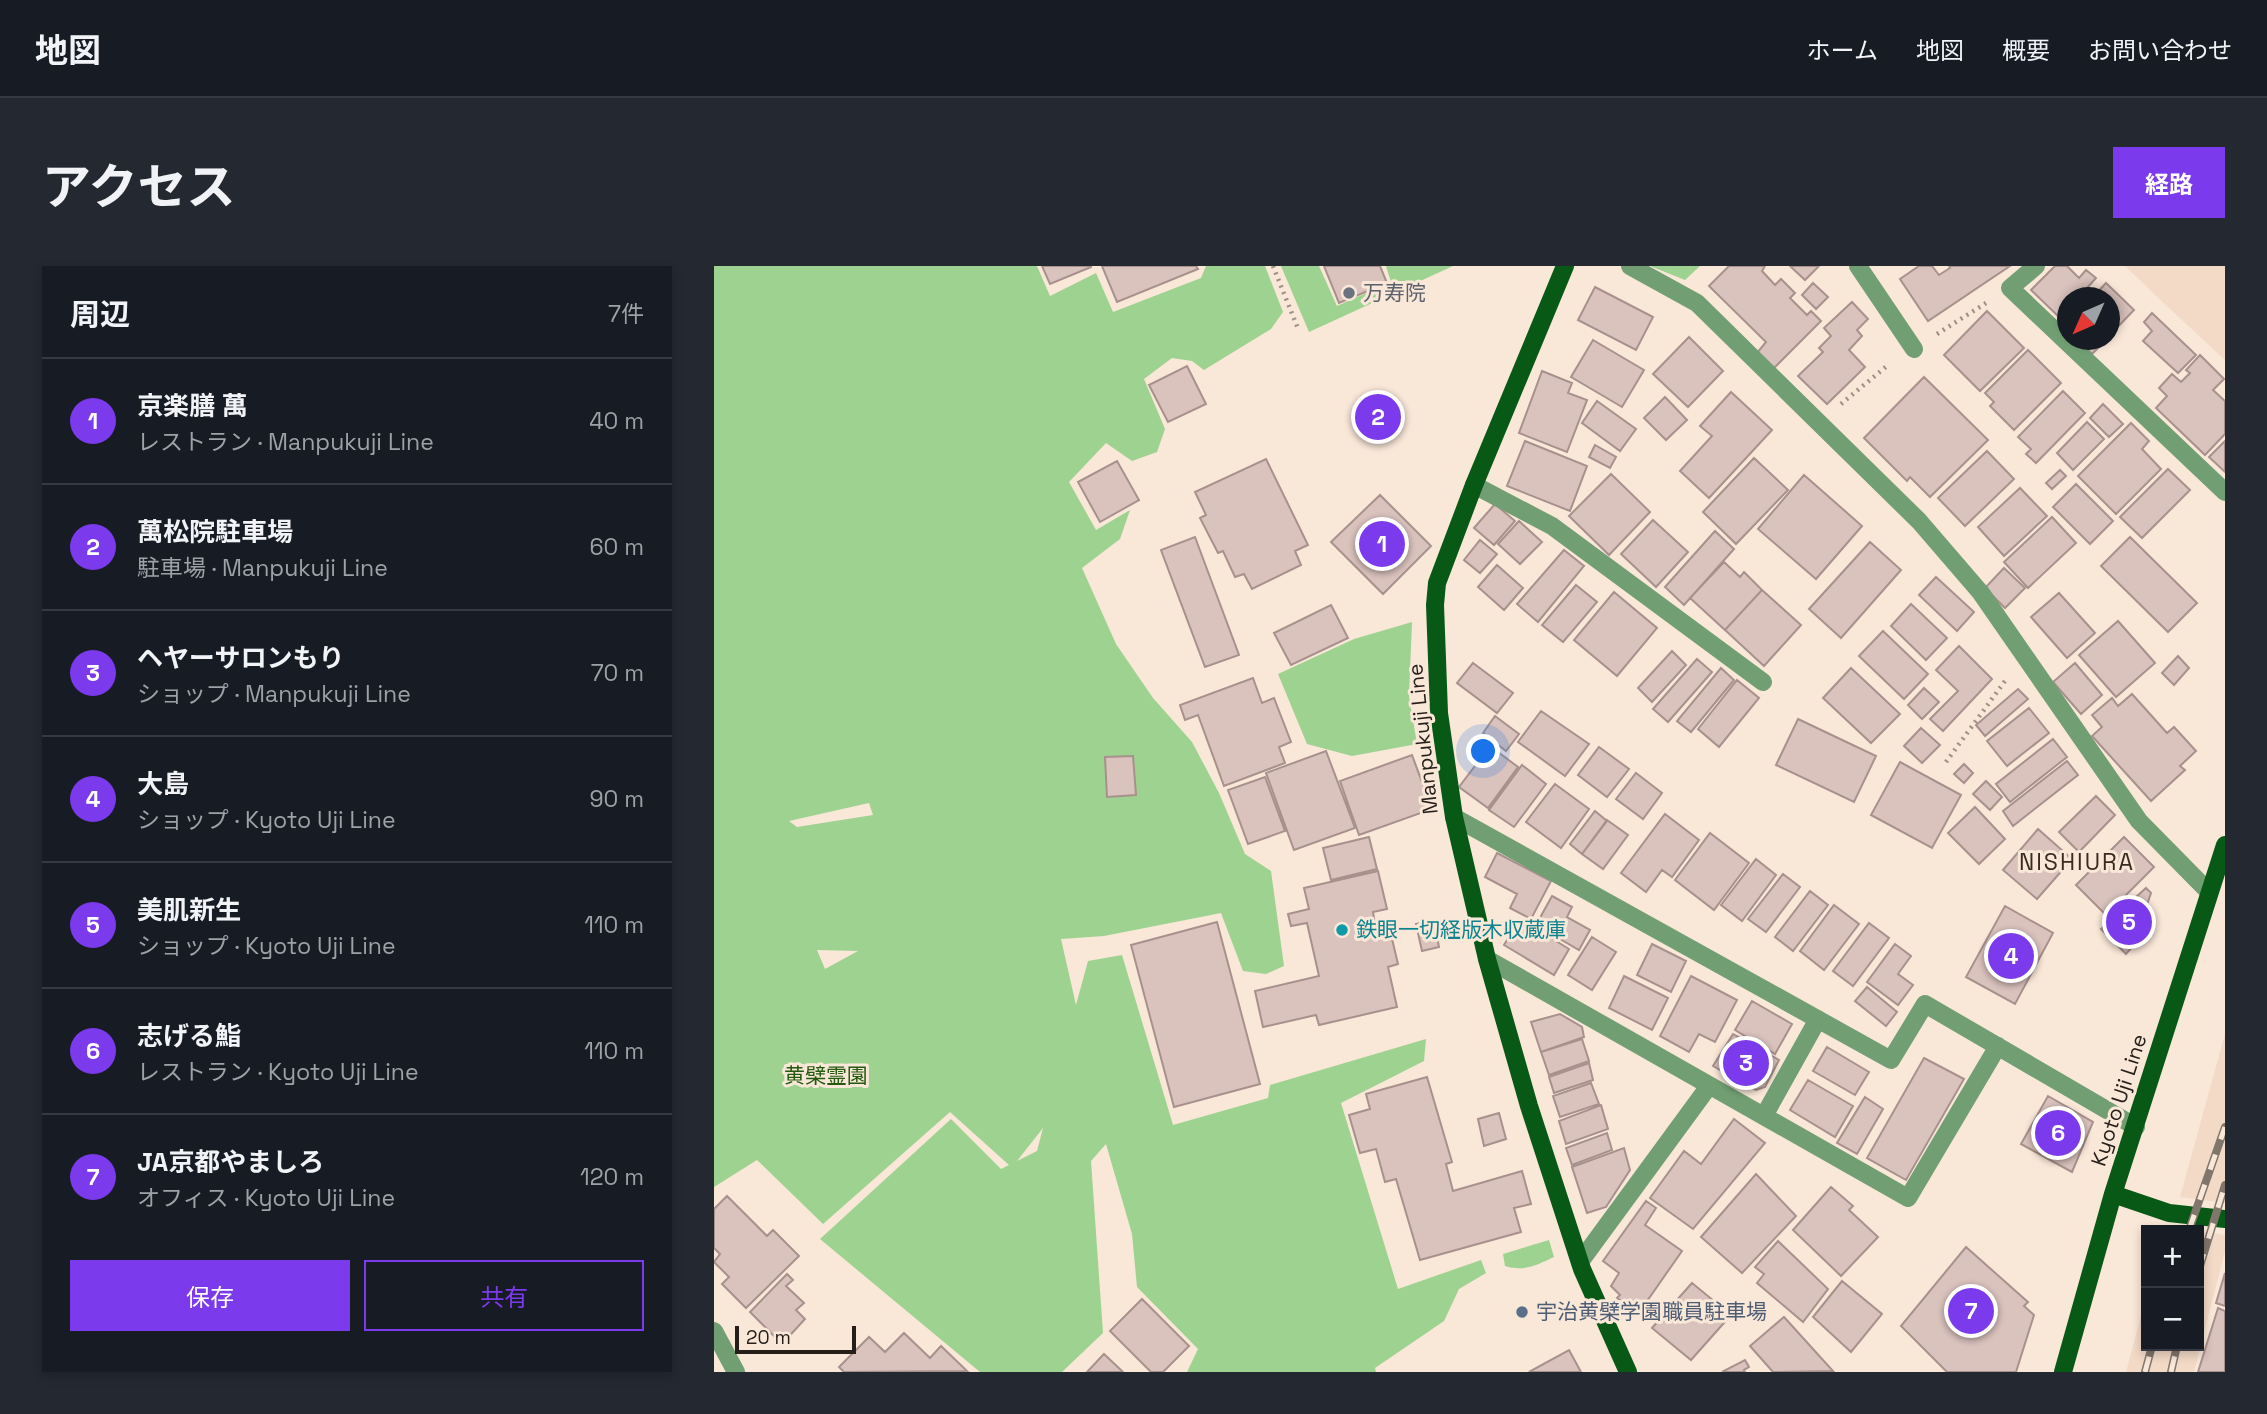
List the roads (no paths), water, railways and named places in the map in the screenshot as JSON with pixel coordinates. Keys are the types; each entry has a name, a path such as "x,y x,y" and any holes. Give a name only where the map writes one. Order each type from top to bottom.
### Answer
{"main road":[{"name":"Manpukuji Line","path":"1565,266 1444,562 1435,594 1439,713 1454,817 1487,959 1529,1106 1580,1262 1628,1372"},
{"name":"Kyoto Uji Line","path":"2063,1372 2113,1194 2208,891 2225,845"},
{"path":"2113,1194 2169,1213 2225,1219"}],"street":[{"path":"1630,266 1697,303 1909,511 1981,593 2139,821 2208,891"},
{"path":"1858,266 1914,349"},
{"path":"2036,266 2010,288 2225,492"},
{"path":"1474,485 1552,526 1763,682"},
{"path":"1454,817 1891,1060 1925,1004 2136,1127"},
{"path":"1487,959 1908,1198 1998,1046"},
{"path":"1764,1116 1818,1019"},
{"path":"1580,1262 1709,1086"},
{"path":"714,1331 736,1372"}],"railway":[{"path":"2191,1225 2225,1127"},
{"path":"2204,1253 2225,1185"},
{"path":"2145,1372 2151,1351"},
{"path":"2171,1372 2176,1351"}],"place":[{"name":"万寿院","path":"1349,293"},
{"name":"萬松院駐車場","path":"1378,417"},
{"name":"京楽膳 萬","path":"1382,544"},
{"name":"美肌新生","path":"2129,922"},
{"name":"鉄眼一切経版木収蔵庫","path":"1342,930"},
{"name":"大島","path":"2011,956"},
{"name":"ヘヤーサロンもり","path":"1746,1063"},
{"name":"志げる鮨","path":"2058,1133"},
{"name":"JA京都やましろ","path":"1971,1311"},
{"name":"宇治黄檗学園職員駐車場","path":"1522,1312"}],"district":[{"name":"NISHIURA","path":"2077,862"}],"park label":[{"name":"黄檗霊園","path":"826,1076"}]}
